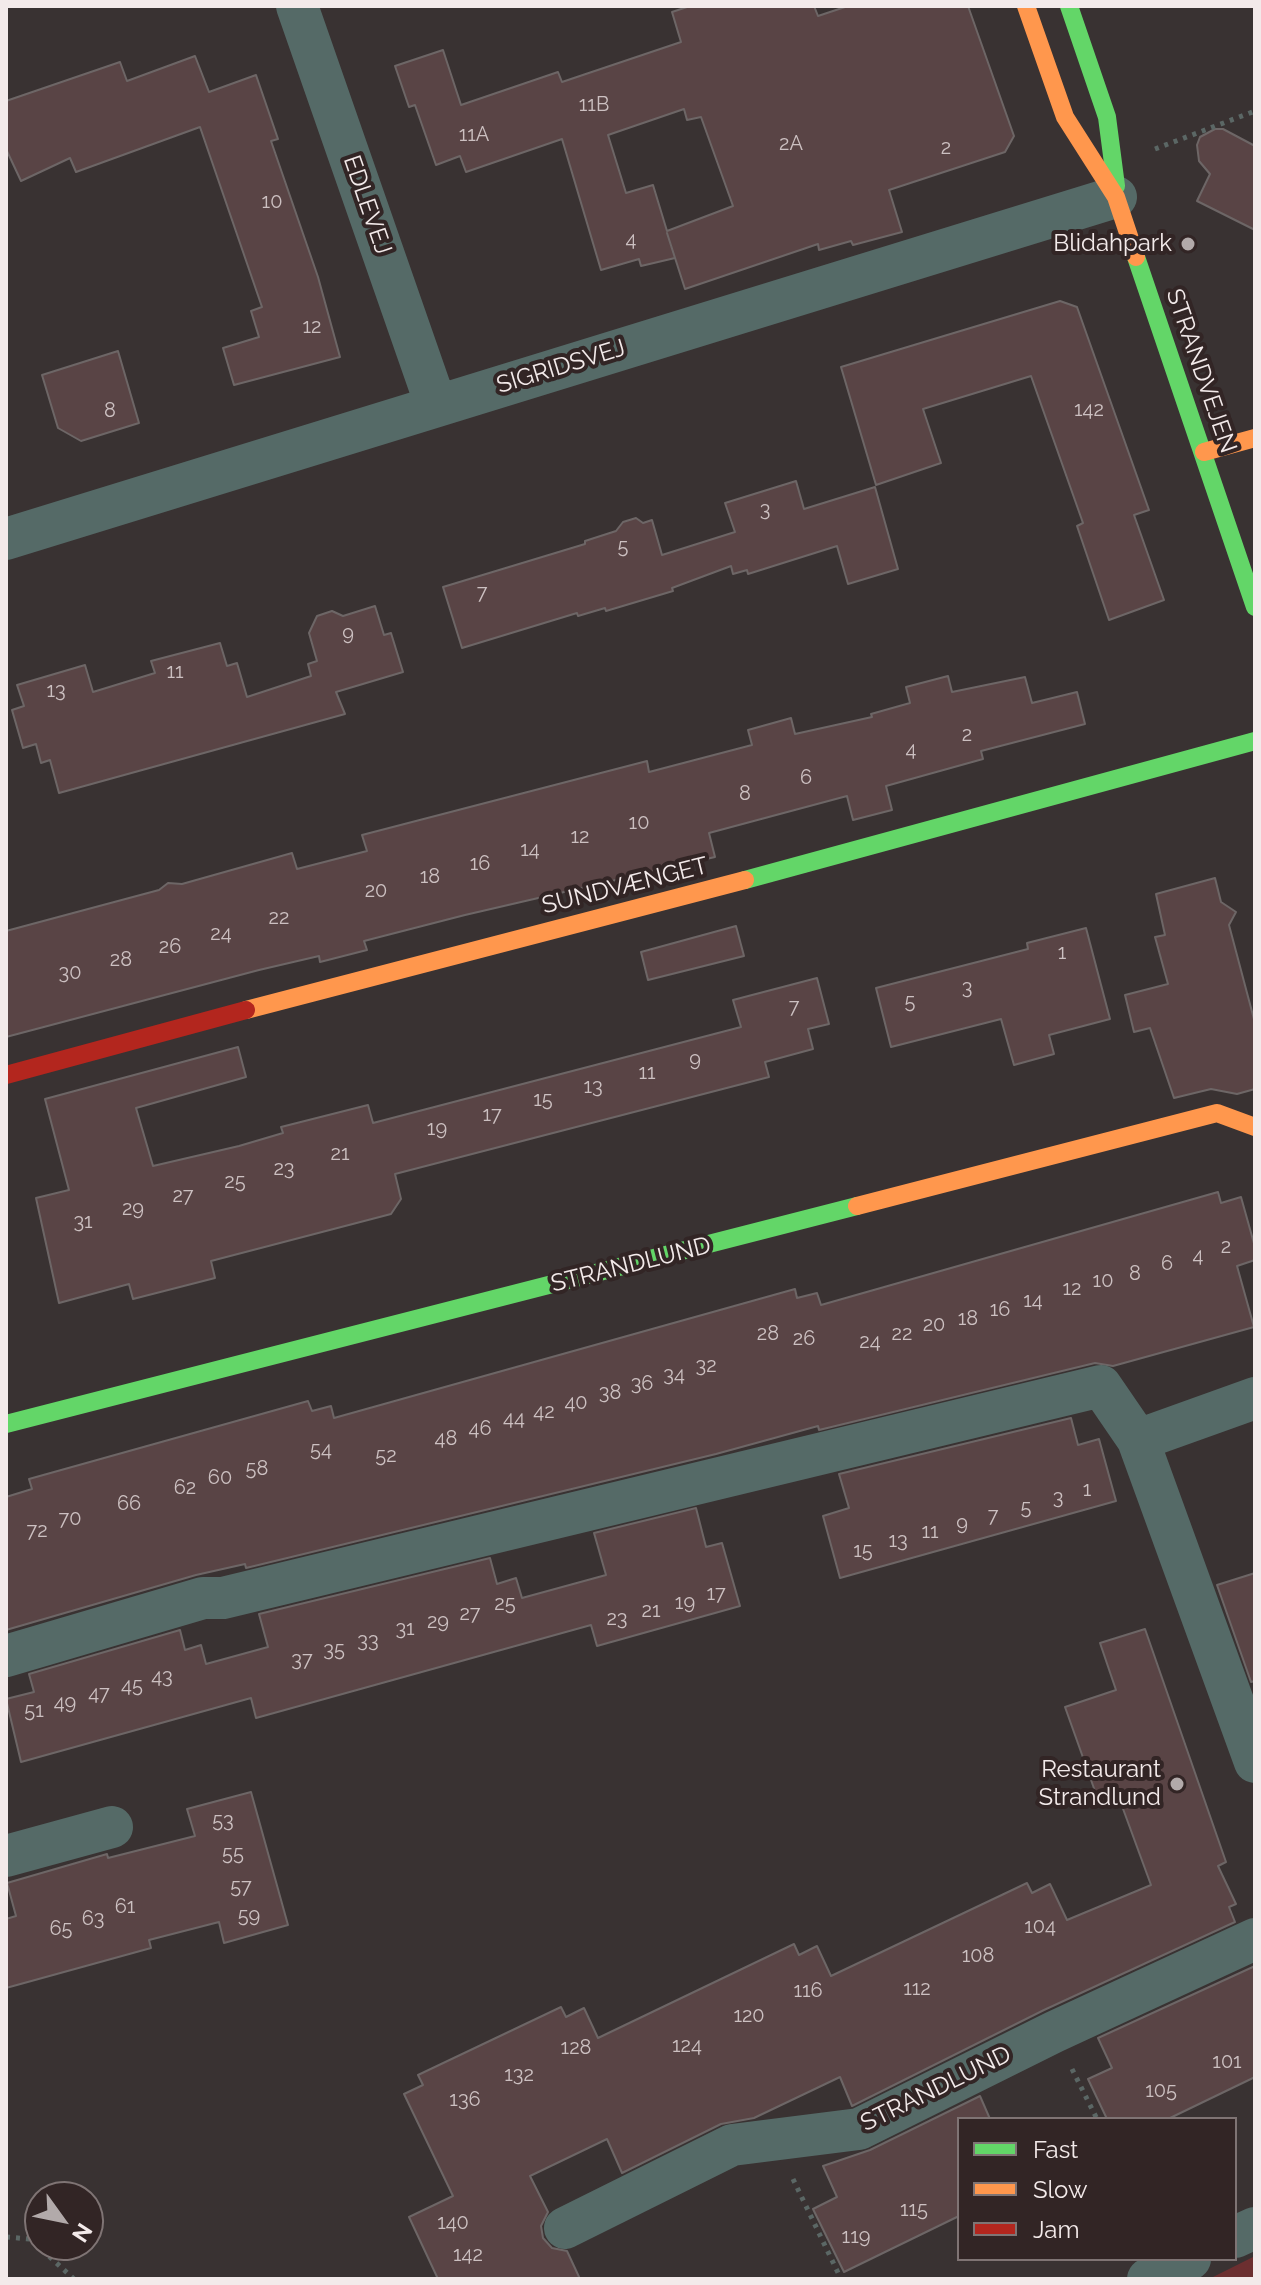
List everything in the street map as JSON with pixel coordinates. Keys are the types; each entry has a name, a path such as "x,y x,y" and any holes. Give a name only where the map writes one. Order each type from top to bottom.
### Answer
{"street":[{"name":"EDLEVEJ","path":"297,6 436,405"},
{"name":"STRANDVEJEN","path":"1026,6 1065,117 1116,180"},
{"name":"STRANDVEJEN","path":"1069,6 1103,104 1116,180 1255,607"},
{"name":"SIGRIDSVEJ","path":"6,539 436,405 1116,180"},
{"path":"1204,452 1255,438"},
{"name":"SUNDVÆNGET","path":"6,1075 430,960 912,837 1255,741"},
{"name":"STRANDLUND","path":"6,1424 1217,1113 1255,1127"},
{"path":"6,1656 203,1598 223,1598 1101,1386 1138,1440 1255,1762"},
{"path":"1138,1440 1255,1398"},
{"path":"6,1856 112,1827"},
{"name":"STRANDLUND","path":"565,2228 732,2145 859,2129 1054,2032 1255,1939"},
{"path":"1148,2279 1186,2261"}],"path":[{"path":"1116,180 1255,111"},
{"path":"1054,2032 1096,2117"},
{"path":"775,2142 841,2279"},
{"path":"6,2237 30,2239 74,2279"}],"shaded area":[{"path":"1255,2256 1255,2279 1209,2279"}],"building":[{"path":"690,6 814,6 818,16 848,6 968,6 1014,136 1005,152 889,190 902,232 819,250 818,244 685,289 667,233 675,258 641,266 639,259 601,270 562,139 466,172 460,156 436,165 415,105 409,107 395,66 443,50 461,105 558,72 562,82 681,42 672,12","holes":["684,109 687,120 701,117 733,206 667,231 653,185 626,193 608,135"]},
{"path":"195,56 209,92 256,75 278,139 271,141 318,277 340,357 234,385 223,348 259,337 251,311 262,307 200,127 76,172 70,158 21,181 6,149 6,101 120,62 127,81"},
{"path":"1215,129 1223,129 1255,146 1255,230 1197,201 1210,174 1199,161 1197,145 1200,137"},
{"path":"1060,301 1077,307 1149,510 1134,515 1164,600 1109,620 1077,526 1083,523 1031,376 923,409 941,463 876,485 841,367"},
{"path":"118,351 139,423 81,441 58,428 42,375"},
{"path":"796,481 804,509 875,487 898,569 848,584 837,546 748,574 747,570 733,574 731,566 672,588 673,591 606,611 605,608 578,616 577,613 462,648 443,587 585,544 585,541 616,531 623,522 636,518 643,523 652,520 662,555 735,532 725,503"},
{"path":"375,606 384,635 391,633 403,672 336,692 345,714 59,793 50,760 41,763 36,744 23,748 12,710 24,706 17,685 85,665 93,692 155,673 151,661 220,643 227,666 237,663 247,697 311,676 308,664 317,661 309,633 317,616 332,611 343,616"},
{"path":"948,676 952,692 1025,677 1032,703 1077,692 1085,724 981,751 983,759 886,786 892,810 853,820 847,796 709,833 715,857 465,915 364,941 367,950 320,962 319,956 259,970 6,1037 6,931 159,890 168,883 182,884 292,853 297,869 367,851 362,835 647,761 649,772 752,745 748,730 791,718 795,734 872,717 871,714 910,703 906,687"},
{"path":"1215,878 1221,902 1236,912 1229,925 1255,1023 1255,1089 1237,1094 1211,1089 1174,1098 1150,1028 1134,1032 1125,995 1168,984 1155,937 1165,935 1156,894"},
{"path":"736,926 744,956 648,980 641,952"},
{"path":"1086,928 1110,1019 1049,1035 1054,1054 1014,1065 1001,1019 891,1047 876,988 1028,949 1027,943"},
{"path":"817,978 829,1024 808,1029 813,1049 765,1062 769,1077 395,1174 401,1199 391,1214 211,1261 215,1278 133,1299 129,1284 59,1303 36,1198 69,1190 45,1099 238,1047 246,1077 136,1108 153,1166 239,1146 283,1133 281,1127 368,1105 373,1123 741,1027 733,1000"},
{"path":"1218,1192 1221,1203 1241,1197 1255,1247 1255,1260 1237,1266 1254,1327 1113,1366 1095,1363 819,1430 818,1426 716,1454 246,1568 245,1564 196,1575 6,1630 6,1497 32,1489 29,1479 308,1401 312,1411 331,1406 334,1418 795,1289 797,1298 817,1293 821,1305"},
{"path":"1071,1418 1078,1445 1099,1439 1116,1501 840,1578 823,1516 849,1508 839,1474"},
{"path":"696,1508 706,1547 722,1543 740,1606 597,1646 591,1625 256,1718 251,1698 21,1762 6,1699 34,1692 29,1674 180,1630 185,1650 201,1645 206,1664 268,1647 259,1614 490,1558 497,1584 516,1578 522,1598 606,1575 594,1533"},
{"path":"1255,1573 1255,1681 1251,1682 1217,1585"},
{"path":"1145,1629 1226,1862 1218,1866 1236,1904 1229,1907 1235,1922 1044,2010 852,2106 840,2077 754,2118 721,2124 622,2173 607,2139 530,2176 548,2212 541,2226 543,2238 552,2248 567,2251 580,2279 438,2279 409,2217 453,2196 404,2094 423,2085 418,2075 561,2007 566,2017 584,2008 598,2038 794,1944 799,1955 817,1946 831,1976 1027,1883 1032,1893 1050,1884 1067,1920 1151,1885 1115,1787 1096,1794 1065,1707 1116,1690 1100,1643"},
{"path":"251,1792 288,1925 224,1943 219,1922 149,1940 151,1948 6,1988 6,1919 16,1916 7,1883 107,1854 108,1858 195,1836 187,1809"},
{"path":"1255,1966 1255,2077 1172,2117 1106,2117 1088,2079 1112,2068 1098,2038"},
{"path":"980,2096 989,2117 957,2117 957,2217 844,2272 813,2209 837,2197 823,2166 870,2150"}],"traffic: fast":[{"path":"1069,6 1107,117 1116,186"},
{"path":"1136,257 1255,607"},
{"path":"745,880 1255,741"},
{"path":"6,1424 857,1206"}],"traffic: slow":[{"path":"1026,6 1065,117 1116,197 1136,257"},
{"path":"1204,452 1255,438"},
{"path":"246,1010 745,880"},
{"path":"857,1206 1217,1113 1255,1127"}],"traffic: jam":[{"path":"6,1075 246,1010"}],"place":[{"name":"Blidahpark","path":"1188,244"},
{"name":"Restaurant Strandlund","path":"1177,1784"}]}
